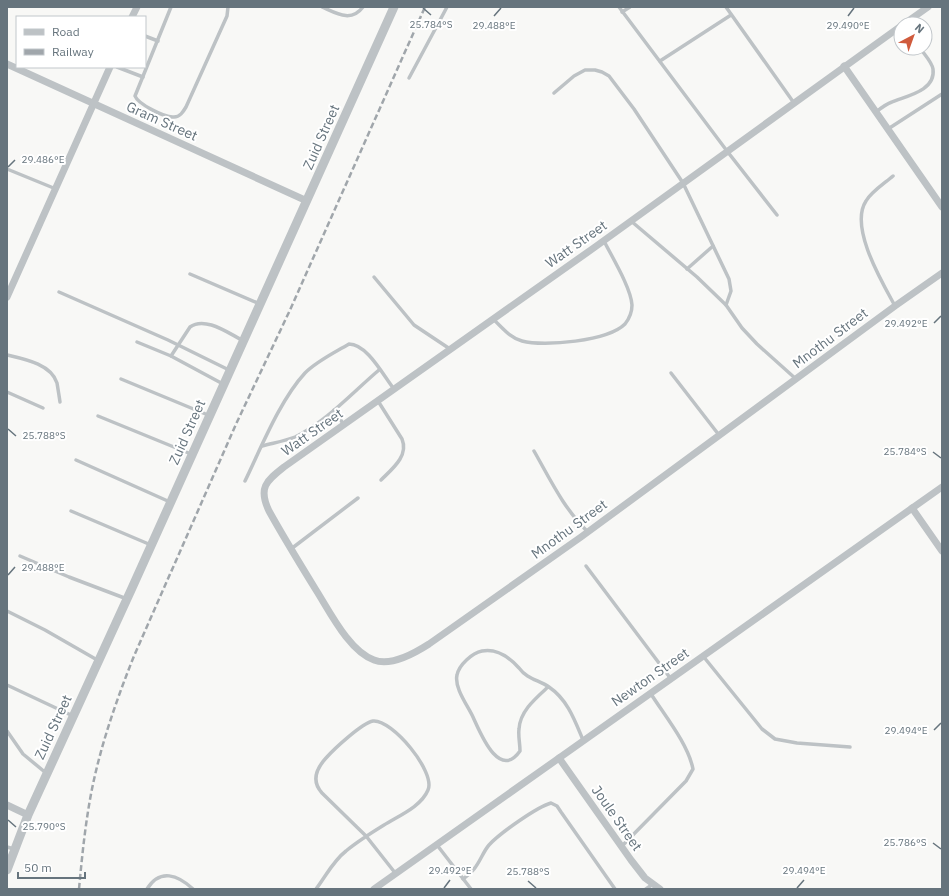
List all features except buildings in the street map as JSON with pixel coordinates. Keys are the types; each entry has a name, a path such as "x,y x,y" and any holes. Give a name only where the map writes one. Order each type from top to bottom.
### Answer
{"street":[{"path":"132,16 137,7"},
{"name":"Zuid Street","path":"7,870 11,848 28,815 152,545 394,7"},
{"path":"915,16 928,7"},
{"name":"Watt Street","path":"266,484 281,470 631,221 893,32"},
{"name":"Gram Street","path":"7,64 307,201"},
{"path":"844,66 942,207"},
{"path":"7,297 110,68"},
{"name":"Mnothu Street","path":"266,484 263,494 264,501 291,549 346,636 358,650 375,661 383,662 407,656 429,644 588,532 942,273"},
{"name":"Newton Street","path":"374,889 942,487"},
{"path":"912,508 942,551"},
{"name":"Joule Street","path":"559,758 645,878 660,889"},
{"path":"7,806 28,815"}],"lane":[{"path":"171,7 135,94 138,101 143,105 170,117 176,117 183,112 203,72 227,16 228,7"},
{"path":"322,7 342,16 348,16 358,12 363,7"},
{"path":"408,78 447,7"},
{"path":"619,7 777,215"},
{"path":"622,12 630,7"},
{"path":"726,7 794,103"},
{"path":"660,61 731,14"},
{"path":"146,36 158,41"},
{"path":"876,112 889,103 914,94 927,86 932,77 933,71 932,66 925,56"},
{"path":"120,68 143,77"},
{"path":"554,93 574,76 585,70 595,70 609,76 634,109 683,183 725,270 730,286 730,296 726,305"},
{"path":"888,129 942,94"},
{"path":"7,169 56,189"},
{"path":"893,176 866,199 861,210 860,217 862,234 874,264 895,306"},
{"path":"631,221 726,305 742,328 757,344 796,379"},
{"path":"493,319 511,336 531,343 564,343 593,338 614,331 625,324 630,316 632,304 629,291 604,240"},
{"path":"687,269 713,246"},
{"path":"190,274 260,304"},
{"path":"374,278 414,325 450,349"},
{"path":"59,292 178,345 230,371"},
{"path":"171,356 190,327 194,324 210,324 243,341"},
{"path":"137,342 171,356 224,384"},
{"path":"245,481 278,413 298,382 317,363 348,344 354,344 365,351 394,390"},
{"path":"7,354 48,370 53,375 56,382 60,402"},
{"path":"262,446 297,436 334,410 379,370"},
{"path":"671,373 719,435"},
{"path":"120,379 209,416"},
{"path":"7,392 43,408"},
{"path":"378,401 404,444 404,451 400,459 381,480"},
{"path":"334,410 344,425"},
{"path":"98,416 192,454"},
{"path":"534,451 563,502 576,521 588,532"},
{"path":"76,460 171,502"},
{"path":"291,549 358,498"},
{"path":"71,511 152,545"},
{"path":"20,556 69,577 127,599"},
{"path":"586,566 671,679"},
{"path":"7,611 45,630 99,661"},
{"path":"548,686 522,714 519,729 520,751 508,760 503,760 498,758 482,738 460,692 456,682 456,675 464,663 477,652 490,650 502,654 509,658 524,675 548,686 564,702 583,740"},
{"path":"703,656 762,729 775,739 797,743 850,747"},
{"path":"7,686 74,716"},
{"path":"621,846 686,781 693,769 686,748 650,693"},
{"path":"316,889 335,862 345,851 366,836 416,805 430,786 425,770 412,749 394,731 384,724 375,721 367,723 336,747 324,760 318,769 316,777 317,787 366,836 396,874"},
{"path":"7,731 23,754 47,774"},
{"path":"463,879 473,871 489,845 509,828 534,811 551,803 557,806 562,812 615,889"},
{"path":"437,845 471,889"},
{"path":"147,889 158,877 168,876 178,878 193,889"},
{"path":"646,889 653,884"}],"railway":[{"path":"79,889 85,830 95,776 109,724 127,673 237,422 290,310 425,7"}]}
